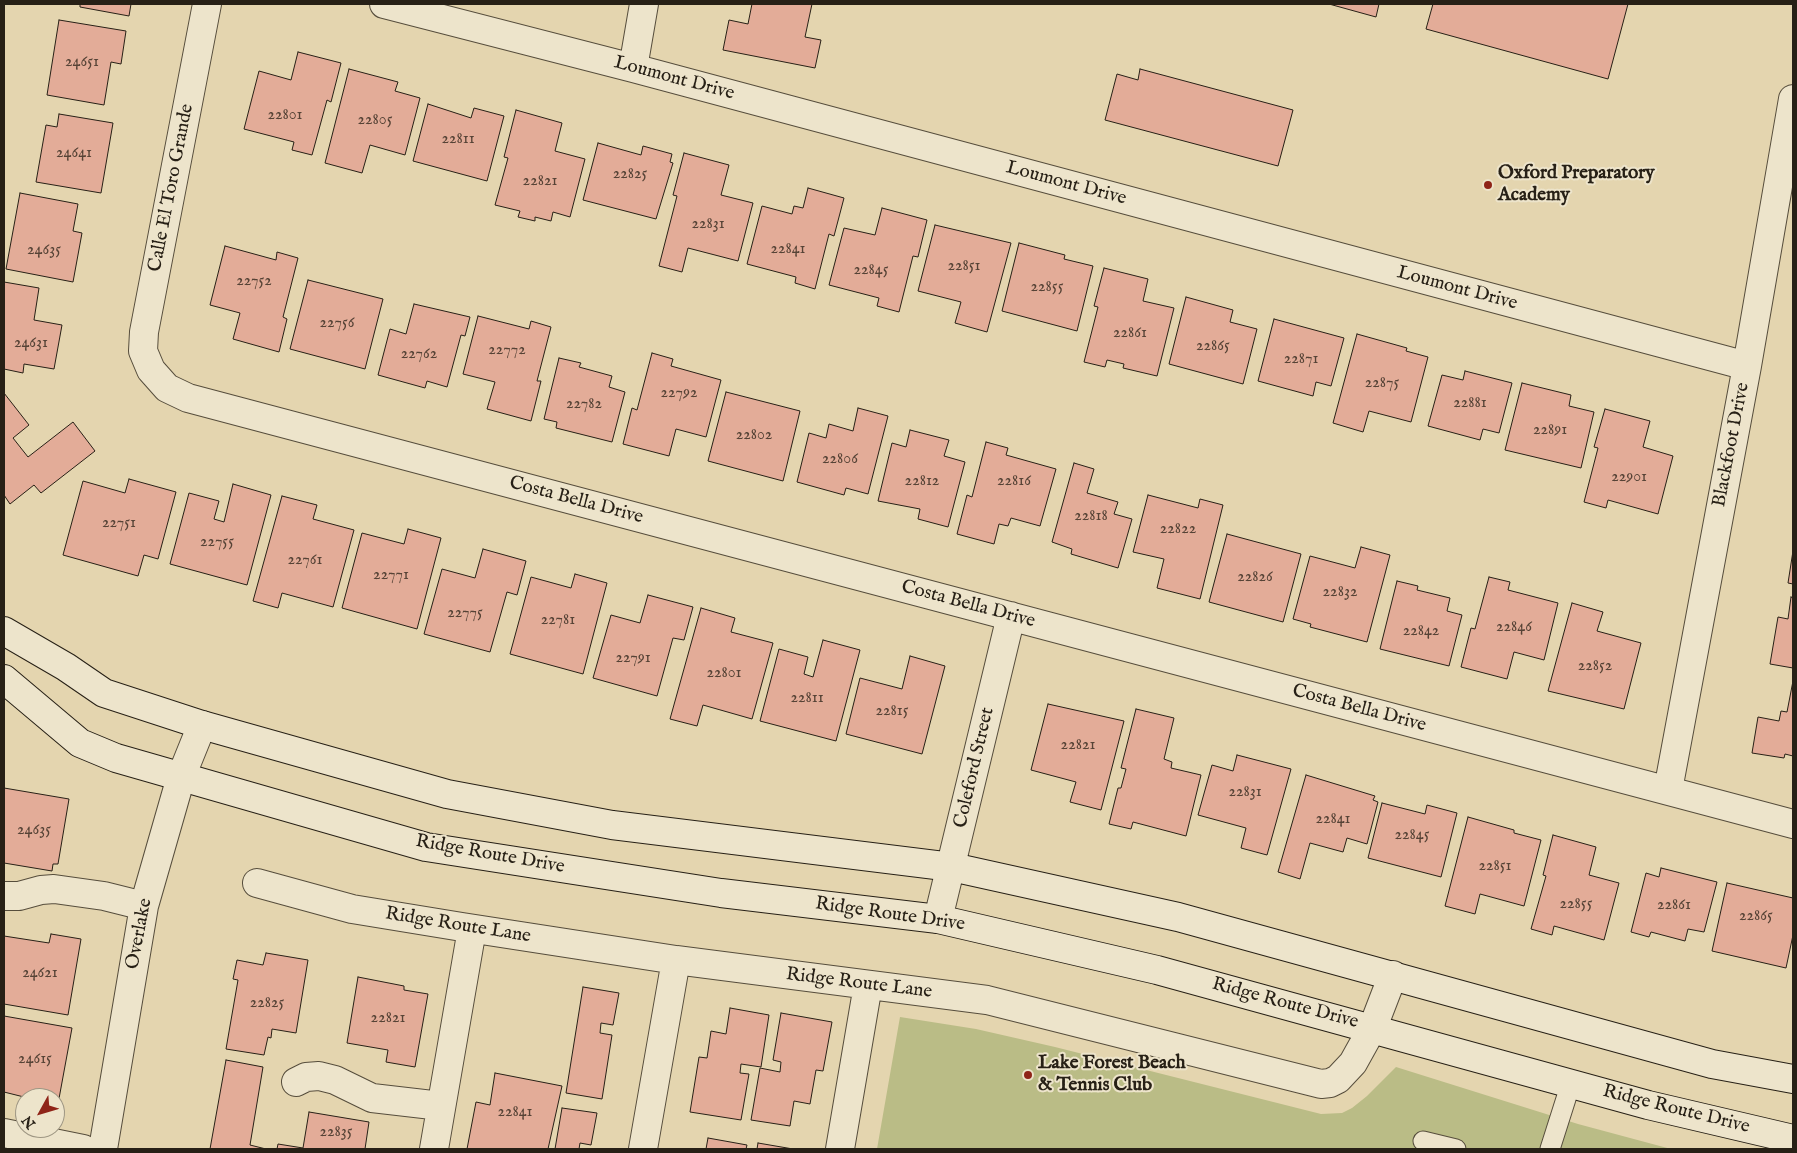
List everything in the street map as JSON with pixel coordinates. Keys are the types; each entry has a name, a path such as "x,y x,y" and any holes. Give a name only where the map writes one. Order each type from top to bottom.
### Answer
{"street":[{"name":"Calle El Toro Grande","path":"151,370 143,351 144,332 207,4"},
{"name":"Loumont Drive","path":"384,4 633,68 1747,366"},
{"path":"633,68 644,4"},
{"name":"Blackfoot Drive","path":"1668,790 1747,366 1793,99"},
{"name":"Costa Bella Drive","path":"151,370 167,388 188,398 1793,824"},
{"name":"Coleford Street","path":"938,919 1011,616"},
{"path":"4,631 66,667 104,693 202,725 447,794 612,825 952,867 1178,917 1712,1064 1793,1078"},
{"name":"Ridge Route Drive","path":"4,679 80,743 116,758 426,847 722,893 938,919 1157,970 1373,1027 1648,1105 1793,1139"},
{"name":"Overlake","path":"102,1149 144,906 181,777 202,725"},
{"name":"Ridge Route Lane","path":"256,883 352,909 472,929 676,960 986,1000 1321,1084 1330,1083 1345,1073 1373,1027 1393,975"},
{"path":"4,896 19,896 41,890 54,889 104,896 144,906"},
{"path":"434,1149 472,929"},
{"path":"643,1149 676,960"},
{"path":"840,1149 868,985"},
{"path":"296,1082 319,1076 335,1080 372,1098 441,1106"},
{"path":"4,1133 83,1149"}],"lane":[{"path":"1550,1149 1571,1083"},
{"path":"1423,1141 1456,1149"}],"green space":[{"name":"Lake Forest Beach & Tennis Club","path":"900,1017 976,1029 1055,1047 1321,1114 1342,1113 1352,1108 1396,1067 1578,1124 1671,1149 877,1149"}],"building":[{"path":"80,4 131,4 129,16 80,7"},
{"path":"752,4 812,4 805,37 821,40 815,68 723,50 729,20 748,24"},
{"path":"1329,4 1379,4 1376,17"},
{"path":"1433,4 1628,4 1608,79 1426,29"},
{"path":"59,20 126,31 121,64 111,62 104,105 47,95"},
{"path":"298,52 341,63 331,102 327,100 312,155 292,150 294,142 244,129 259,71 291,80"},
{"path":"349,69 398,82 395,91 420,98 405,155 370,145 362,173 325,163"},
{"path":"1140,69 1293,110 1278,166 1105,120 1117,74 1138,80"},
{"path":"428,104 471,118 474,108 504,116 487,181 413,161"},
{"path":"516,110 562,123 555,151 585,159 570,217 553,212 551,221 535,217 535,221 518,217 520,211 495,205 508,158 504,157"},
{"path":"59,114 113,123 101,193 36,182 46,125 57,127"},
{"path":"598,143 641,155 643,146 672,154 670,162 673,163 656,219 583,200"},
{"path":"684,153 729,165 721,195 753,203 738,261 688,248 682,272 659,266 677,196 673,195"},
{"path":"808,188 844,198 834,236 829,234 815,289 795,283 796,277 747,264 762,206 792,214 794,206 803,208"},
{"path":"20,193 78,204 73,231 82,233 73,282 6,269"},
{"path":"882,208 927,220 918,257 913,256 899,312 877,306 879,298 829,285 844,228 875,235"},
{"path":"935,225 1011,243 987,332 955,323 961,302 918,291"},
{"path":"1019,243 1065,255 1064,259 1093,266 1077,331 1002,311"},
{"path":"225,246 276,260 277,252 298,258 283,317 287,319 279,352 233,339 240,313 210,305"},
{"path":"1104,268 1148,279 1143,301 1174,308 1157,376 1123,368 1124,364 1107,360 1105,367 1084,362 1098,307 1094,306"},
{"path":"308,280 383,299 365,369 290,349"},
{"path":"4,282 39,288 34,320 62,325 54,369 24,364 23,373 4,369"},
{"path":"1186,297 1233,310 1230,322 1257,329 1243,384 1169,364"},
{"path":"414,304 470,317 465,336 461,335 447,387 427,381 425,388 378,375 390,329 406,334"},
{"path":"478,316 529,329 531,321 551,327 537,381 541,381 531,421 487,409 495,382 463,374"},
{"path":"1274,319 1344,338 1331,386 1316,382 1313,396 1258,381"},
{"path":"1357,334 1407,348 1406,351 1428,357 1411,422 1369,411 1363,432 1333,423"},
{"path":"652,353 673,359 671,366 721,380 706,437 676,429 669,456 623,444 632,408 637,410"},
{"path":"559,358 581,363 579,367 612,376 609,387 625,392 612,442 556,428 557,422 544,419"},
{"path":"1465,371 1512,383 1499,433 1483,429 1480,440 1428,426 1442,375 1463,380"},
{"path":"1522,383 1571,395 1569,406 1594,412 1581,468 1505,450"},
{"path":"726,392 800,411 783,481 708,461"},
{"path":"4,393 29,425 13,438 28,457 73,422 95,451 41,493 34,485 10,504 4,495"},
{"path":"858,408 888,416 868,494 846,488 844,495 797,482 809,433 826,438 829,424 853,431"},
{"path":"1605,409 1650,421 1643,447 1673,456 1658,514 1608,500 1606,508 1584,502 1598,448 1594,447"},
{"path":"910,430 949,440 944,456 965,462 948,527 918,519 920,509 878,501 892,443 906,447"},
{"path":"986,442 1008,448 1006,455 1056,469 1040,526 1011,518 1008,526 999,524 994,544 957,534 967,495 972,497"},
{"path":"1074,463 1094,469 1087,493 1118,502 1114,514 1132,519 1118,568 1071,554 1072,549 1052,542"},
{"path":"129,479 176,492 158,559 144,555 138,576 63,555 83,481 125,493"},
{"path":"233,484 271,495 247,585 170,564 189,493 219,501 214,519 224,522"},
{"path":"1148,495 1198,508 1200,499 1223,505 1200,599 1157,588 1164,559 1133,552"},
{"path":"282,496 317,505 313,519 354,530 333,607 282,593 278,608 253,601"},
{"path":"408,529 441,538 417,629 342,608 362,533 404,544"},
{"path":"1227,534 1301,554 1283,622 1209,602"},
{"path":"1361,547 1390,555 1367,642 1310,627 1311,624 1293,619 1310,556 1355,568"},
{"path":"483,549 526,561 517,595 507,592 490,652 424,634 442,569 475,578"},
{"path":"1793,551 1793,584 1788,583"},
{"path":"575,574 607,583 583,674 510,654 531,577 571,588"},
{"path":"1489,577 1510,582 1508,590 1558,603 1544,660 1514,652 1507,679 1461,667 1471,628 1475,629"},
{"path":"1397,581 1418,586 1417,590 1450,598 1447,611 1462,615 1449,666 1380,649"},
{"path":"648,595 693,607 684,640 673,638 657,696 593,678 611,615 640,623"},
{"path":"1791,597 1793,598 1793,668 1770,664 1778,617 1788,619"},
{"path":"1572,603 1603,612 1597,631 1641,643 1624,709 1548,691"},
{"path":"701,608 735,618 731,632 773,643 752,719 703,705 697,726 670,719"},
{"path":"823,640 860,650 836,741 760,721 779,649 808,657 804,674 813,677"},
{"path":"910,656 945,666 922,754 846,734 860,678 902,689"},
{"path":"1793,681 1793,756 1785,754 1784,758 1752,753 1758,717 1779,721 1781,711 1787,712"},
{"path":"1048,704 1124,721 1101,810 1070,802 1076,782 1031,770"},
{"path":"1136,709 1174,718 1164,759 1172,762 1171,768 1201,775 1186,836 1133,822 1131,829 1109,824 1118,788 1121,788 1126,769 1121,768"},
{"path":"1237,755 1291,769 1267,855 1241,848 1246,828 1198,815 1212,765 1233,771"},
{"path":"1306,775 1375,796 1373,800 1378,802 1367,844 1347,838 1343,852 1310,843 1300,879 1278,872"},
{"path":"4,788 69,799 58,864 53,864 52,871 4,863"},
{"path":"1382,803 1425,814 1427,805 1457,813 1441,877 1368,858"},
{"path":"1468,817 1541,840 1524,906 1480,894 1475,914 1445,906"},
{"path":"1553,835 1596,847 1589,875 1619,883 1604,940 1554,926 1552,935 1531,929 1546,876 1543,875"},
{"path":"1661,868 1717,882 1704,932 1688,929 1685,941 1651,932 1649,937 1631,932 1646,873 1659,877"},
{"path":"1727,883 1793,898 1793,935 1786,968 1712,951"},
{"path":"51,934 81,939 68,1015 4,1004 4,936 49,943"},
{"path":"266,953 308,960 296,1033 272,1029 271,1038 268,1037 264,1055 226,1049 238,980 233,979 237,960 263,965"},
{"path":"358,977 404,986 404,990 428,994 415,1067 386,1062 388,1050 347,1043"},
{"path":"583,987 619,993 613,1025 601,1023 600,1033 612,1035 602,1099 566,1093"},
{"path":"730,1008 769,1015 761,1067 741,1064 740,1073 749,1074 741,1120 690,1112 699,1057 707,1058 711,1031 726,1034"},
{"path":"781,1013 832,1022 823,1071 816,1070 810,1104 794,1101 790,1126 751,1120 760,1068 780,1072 781,1062 773,1060"},
{"path":"4,1016 72,1028 61,1088 15,1088 15,1095 4,1092"},
{"path":"226,1060 263,1067 250,1145 266,1149 210,1149"},
{"path":"495,1073 562,1086 548,1149 467,1149 476,1102 490,1105"},
{"path":"562,1108 597,1113 591,1145 580,1143 579,1149 555,1149"},
{"path":"309,1112 369,1122 365,1149 277,1149 278,1144 303,1148"},
{"path":"708,1138 747,1145 746,1149 706,1149"},
{"path":"758,1143 793,1149 757,1149"}],"place":[{"name":"Oxford Preparatory Academy","path":"1488,185"},
{"name":"Lake Forest Beach & Tennis Club","path":"1028,1075"}]}
